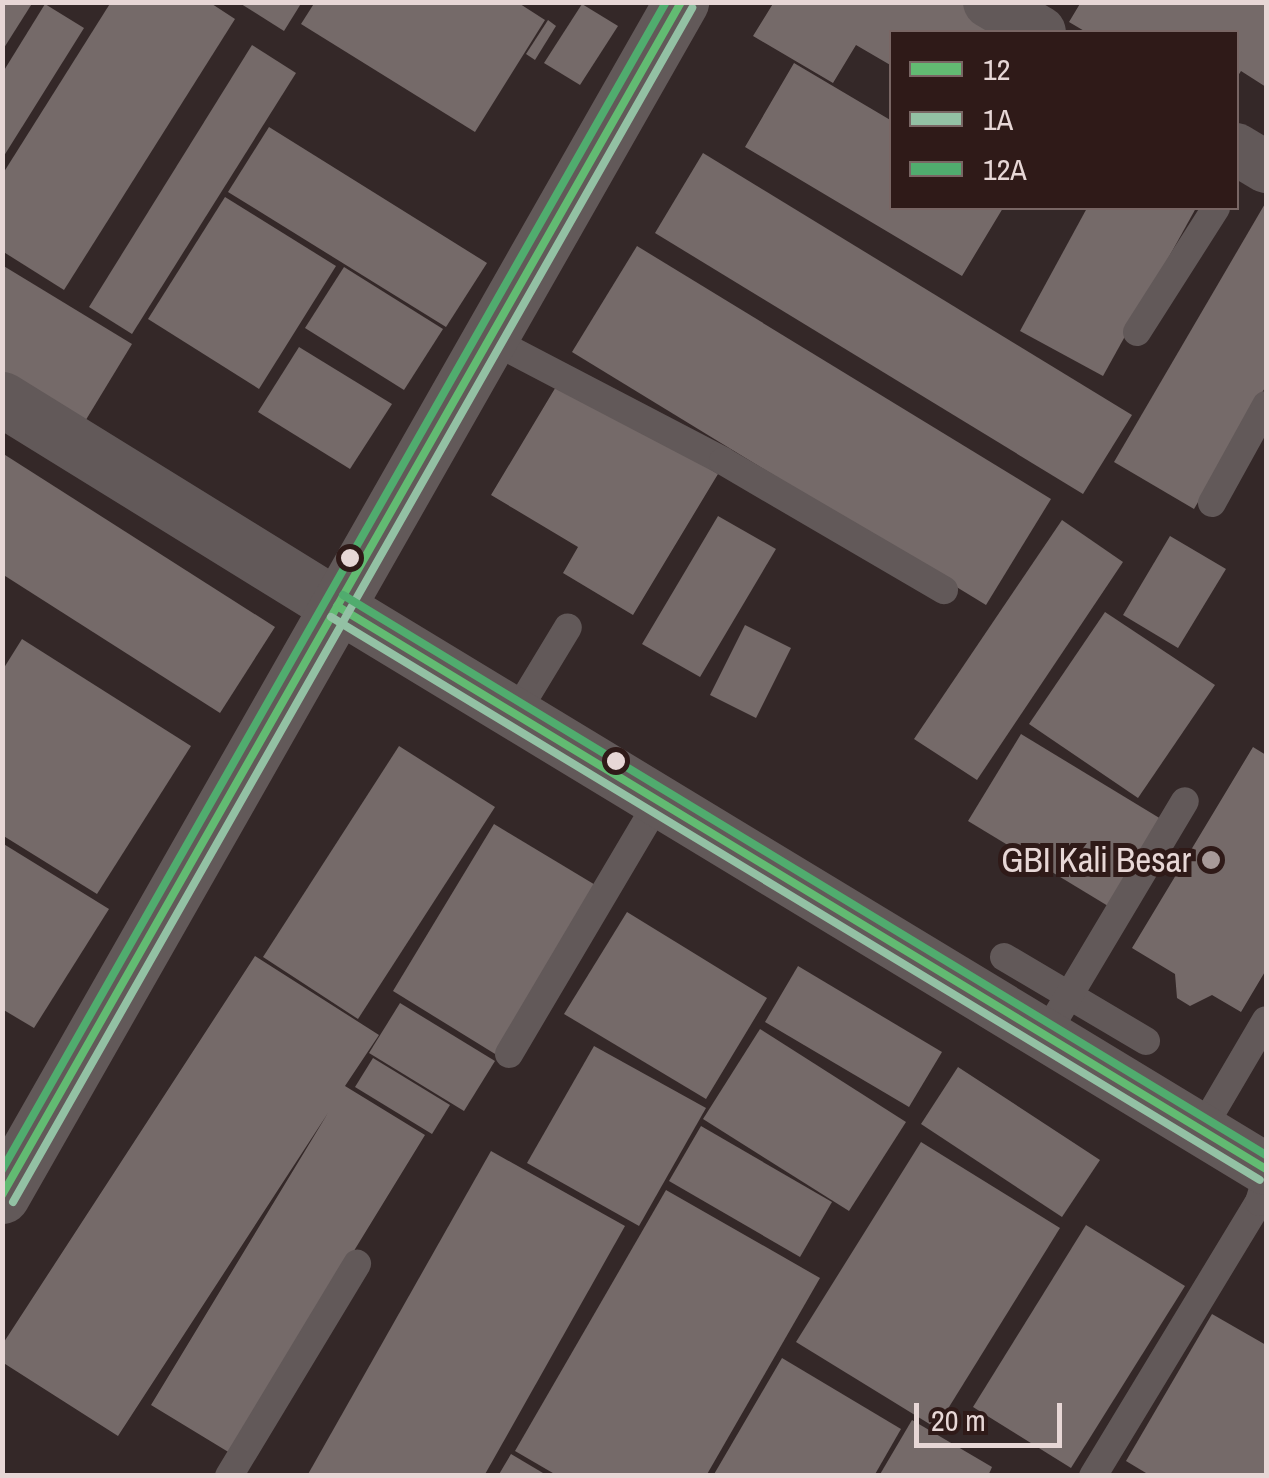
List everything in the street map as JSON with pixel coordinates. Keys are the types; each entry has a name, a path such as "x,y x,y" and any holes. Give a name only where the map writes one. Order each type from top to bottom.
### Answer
{"street":[{"path":"2,1196 681,2"},
{"path":"989,2 1037,30"},
{"path":"2,399 659,800 1058,1014 1202,1130 1266,1169"}],"lane":[{"path":"1137,332 1215,210"},
{"path":"488,338 723,461 944,590"},
{"path":"1212,503 1266,405"},
{"path":"516,713 568,627"},
{"path":"509,1054 659,800"},
{"path":"1058,1014 1185,801"},
{"path":"1004,957 1058,1014 1146,1041"},
{"path":"1202,1130 1266,1020"},
{"path":"1093,1476 1259,1202 1266,1179"},
{"path":"229,1476 357,1264"}],"building":[{"path":"2,2 33,2 2,51"},
{"path":"111,2 209,2 235,19 64,290 2,251 2,175"},
{"path":"238,2 302,2 284,31"},
{"path":"315,2 517,2 545,20 475,132 301,24"},
{"path":"774,2 962,2 1009,30 889,30 889,64 856,45 833,83 753,36"},
{"path":"1081,2 1266,2 1266,87 1241,71 1239,74 1239,30 1083,30 1069,22"},
{"path":"45,4 84,28 2,159 3,72"},
{"path":"582,4 618,26 580,85 544,63"},
{"path":"548,20 556,26 535,60 526,54"},
{"path":"252,45 296,73 132,334 89,307"},
{"path":"794,63 889,119 889,210 1002,210 962,276 745,147"},
{"path":"269,127 487,263 446,327 228,192"},
{"path":"703,153 1132,415 1083,494 655,233"},
{"path":"225,197 336,266 259,389 148,319"},
{"path":"1266,202 1266,386 1194,509 1114,462"},
{"path":"1086,210 1195,210 1103,376 1020,331"},
{"path":"637,246 1051,499 986,605 572,352"},
{"path":"2,265 132,344 84,423 2,373"},
{"path":"344,267 443,329 404,390 305,328"},
{"path":"299,347 392,404 350,469 258,412"},
{"path":"560,380 718,474 633,615 563,573 578,547 491,495"},
{"path":"2,453 275,627 220,713 2,574"},
{"path":"718,516 776,549 700,677 642,644"},
{"path":"1062,520 1123,562 977,780 914,739"},
{"path":"1170,536 1226,569 1178,648 1123,615"},
{"path":"1105,612 1215,685 1138,798 1029,724"},
{"path":"745,625 791,648 756,718 710,695"},
{"path":"22,639 191,746 97,894 2,835 2,671"},
{"path":"1021,734 1166,822 1113,909 968,821"},
{"path":"399,746 495,807 358,1019 263,957"},
{"path":"1253,747 1266,755 1266,970 1241,1012 1212,995 1190,1006 1177,998 1175,974 1132,948"},
{"path":"494,824 602,889 500,1057 393,991"},
{"path":"2,843 109,909 34,1028 2,1009"},
{"path":"627,912 767,998 706,1099 564,1014"},
{"path":"255,956 379,1035 345,1086 425,1135 230,1453 151,1405 328,1113 118,1436 2,1362 2,1345"},
{"path":"798,966 942,1052 909,1107 765,1022"},
{"path":"400,1003 495,1061 464,1111 369,1053"},
{"path":"760,1029 906,1122 849,1211 703,1119"},
{"path":"594,1046 706,1108 639,1226 527,1163"},
{"path":"373,1058 450,1105 432,1134 355,1087"},
{"path":"958,1067 1100,1160 1062,1217 921,1124"},
{"path":"701,1126 832,1202 800,1257 669,1181"},
{"path":"921,1142 1060,1228 936,1428 796,1342"},
{"path":"491,1151 625,1226 484,1476 307,1476"},
{"path":"666,1190 820,1278 706,1476 558,1476 515,1451"},
{"path":"1086,1225 1185,1286 1071,1468 973,1407"},
{"path":"1212,1314 1266,1345 1266,1476 1151,1476 1126,1461"},
{"path":"782,1358 901,1429 874,1476 713,1476"},
{"path":"912,1420 992,1467 988,1476 879,1476"},
{"path":"511,1454 548,1476 498,1476"}],"transit line":[{"name":"12A","path":"2,1170 666,2"},
{"name":"12","path":"2,1195 681,2"},
{"name":"1A","path":"13,1202 692,8"},
{"name":"12A","path":"343,595 1266,1155"},
{"name":"12","path":"337,606 1266,1169"},
{"name":"1A","path":"331,617 1260,1180"}],"place":[{"name":"GBI Kali Besar","path":"1211,860"}]}
